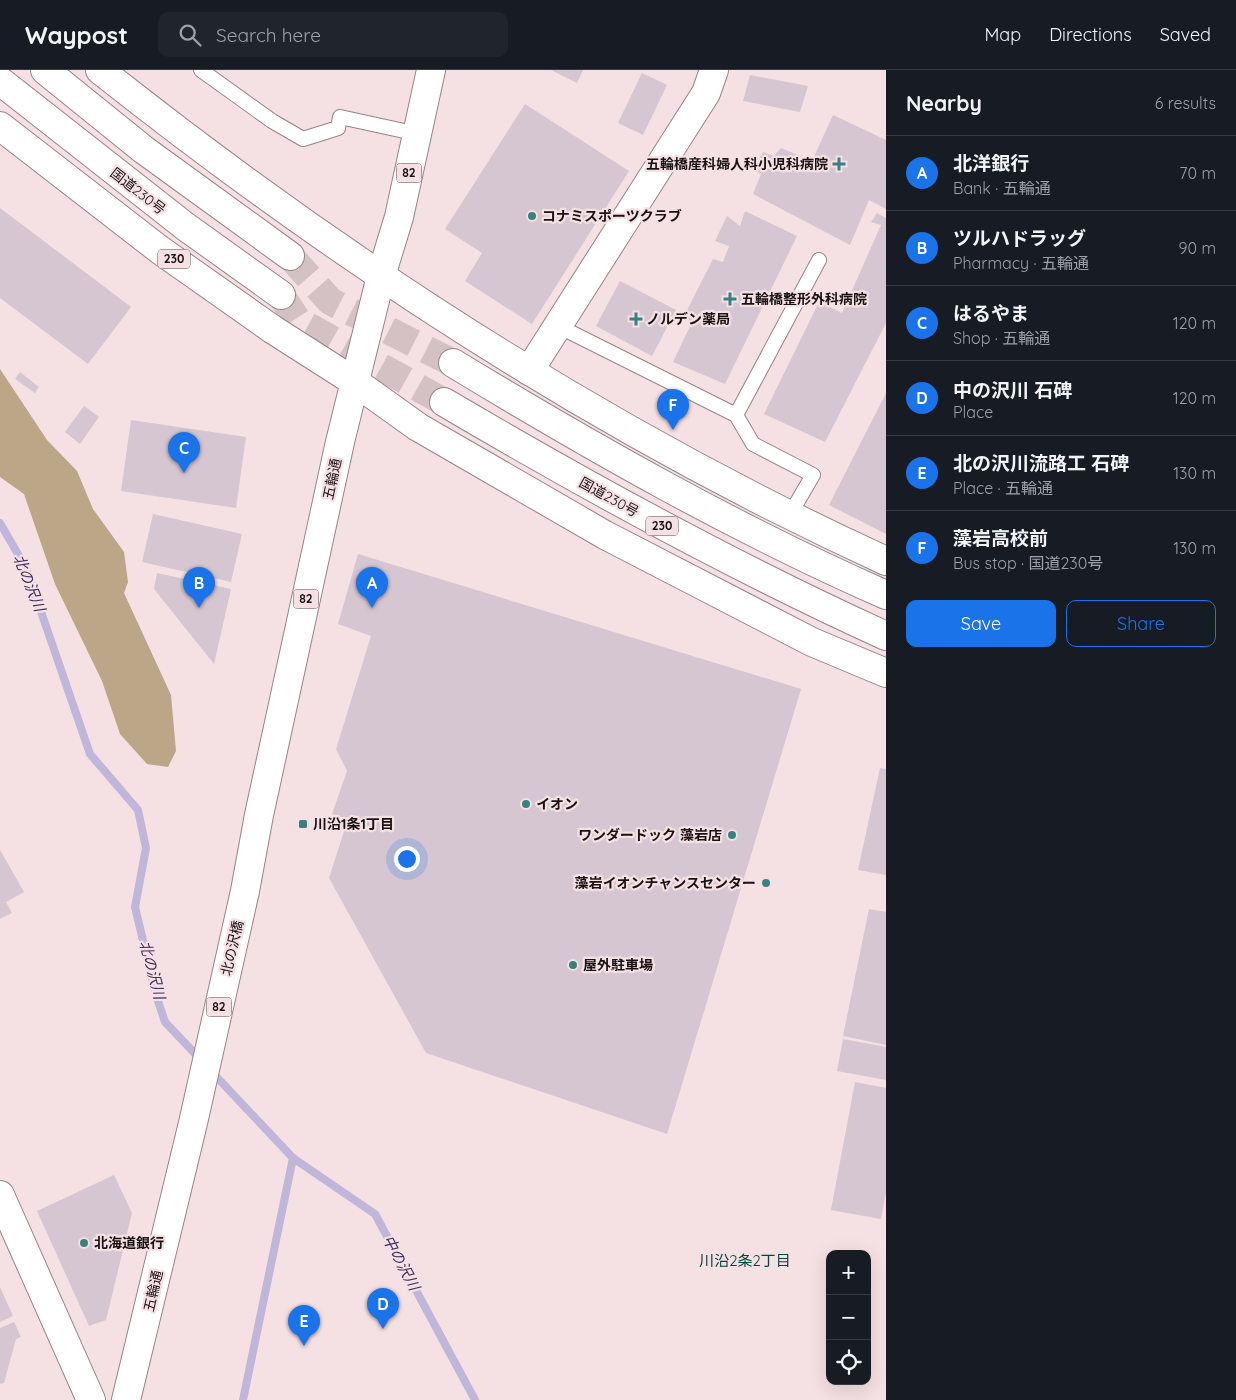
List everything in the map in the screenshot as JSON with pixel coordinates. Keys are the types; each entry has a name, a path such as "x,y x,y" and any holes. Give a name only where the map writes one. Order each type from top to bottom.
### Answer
{"main road":[{"path":"45,70 152,155 290,256"},
{"path":"100,70 248,183 402,292 529,371 789,516 886,561"},
{"name":"五輪通","path":"245,891 259,815 355,382 381,276 399,217 431,70"},
{"path":"529,371 706,93 714,70"},
{"name":"国道230号","path":"0,81 178,222 281,295"},
{"name":"230","path":"0,126 160,250 272,329 355,382"},
{"path":"453,363 546,419 659,483 836,573 886,595"},
{"path":"355,382 418,427 605,535 812,642 886,673"},
{"name":"国道230号","path":"444,402 681,537 886,636"},
{"name":"北の沢橋","path":"193,1123 245,891"},
{"name":"五輪通","path":"126,1400 193,1123"},
{"path":"0,1196 91,1400"}],"lane":[{"path":"201,70 272,121 303,139 338,128 340,117 418,134"},
{"path":"736,415 819,260"},
{"path":"558,326 736,415 752,444 813,475 789,516"}],"shaded area":[{"path":"0,369 47,440 77,471 93,509 124,552 128,582 124,593 171,695 176,751 168,767 147,764 120,734 102,681 55,584 24,494 0,477"}],"building":[{"path":"551,70 583,70 577,83"},
{"path":"642,73 667,85 643,135 618,123"},
{"path":"750,75 808,86 800,112 743,101"},
{"path":"525,104 629,171 532,324 465,281 482,253 445,229"},
{"path":"833,115 886,140 886,209 869,200 850,245 753,194 761,174 753,169 763,152 774,156 781,148 812,161"},
{"path":"0,208 131,307 88,364 0,298"},
{"path":"745,211 797,236 725,384 673,362 692,322 683,318 713,259 723,262 729,246 715,241 727,216 740,226"},
{"path":"877,213 886,218 886,323 825,442 764,414 819,302 842,313 881,225 871,222"},
{"path":"620,281 676,310 652,356 596,326"},
{"path":"20,372 39,387 35,393 15,379"},
{"path":"886,393 886,534 829,505"},
{"path":"84,406 99,417 80,444 65,432"},
{"path":"131,420 246,437 236,508 121,491"},
{"path":"153,514 242,534 231,582 142,562"},
{"path":"358,554 801,689 667,1134 426,1053 329,878 348,819 332,814 347,771 336,749 371,636 338,624"},
{"path":"157,573 231,589 214,664 154,589"},
{"path":"880,768 886,769 886,875 858,870"},
{"path":"0,850 24,892 6,902 12,913 0,919"},
{"path":"869,909 886,912 886,1045 843,1036"},
{"path":"843,1039 886,1047 886,1080 837,1071"},
{"path":"855,1082 886,1088 886,1192 881,1219 831,1210"},
{"path":"114,1175 132,1213 106,1320 89,1326 37,1211"},
{"path":"0,1287 13,1316 0,1322"},
{"path":"14,1322 21,1337 16,1339 4,1383 0,1384 0,1328"}],"waterway":[{"name":"北の沢川","path":"0,523 26,568 90,754 138,810 146,848 135,907 156,995 165,1022 201,1060"},
{"name":"中の沢川","path":"211,1071 293,1158 375,1214 475,1400"},
{"name":"北の沢川","path":"243,1400 293,1158"}],"tunnel":[{"path":"290,256 330,301 453,363"},
{"path":"281,295 297,320 444,402"}],"place":[{"name":"五輪橋産科婦人科小児科病院","path":"839,164"},
{"name":"コナミスポーツクラブ","path":"532,216"},
{"name":"五輪橋整形外科病院","path":"730,299"},
{"name":"ノルデン薬局","path":"636,319"},
{"name":"藻岩高校前","path":"673,430"},
{"name":"はるやま","path":"184,473"},
{"name":"ツルハドラッグ","path":"199,608"},
{"name":"北洋銀行","path":"372,608"},
{"name":"イオン","path":"526,804"},
{"name":"川沿1条1丁目","path":"303,824"},
{"name":"ワンダードック 藻岩店","path":"732,835"},
{"name":"藻岩イオンチャンスセンター","path":"766,883"},
{"name":"屋外駐車場","path":"573,965"},
{"name":"北海道銀行","path":"84,1243"},
{"name":"中の沢川 石碑","path":"383,1329"},
{"name":"北の沢川流路工 石碑","path":"304,1346"}],"district":[{"name":"川沿2条2丁目","path":"745,1261"}]}
